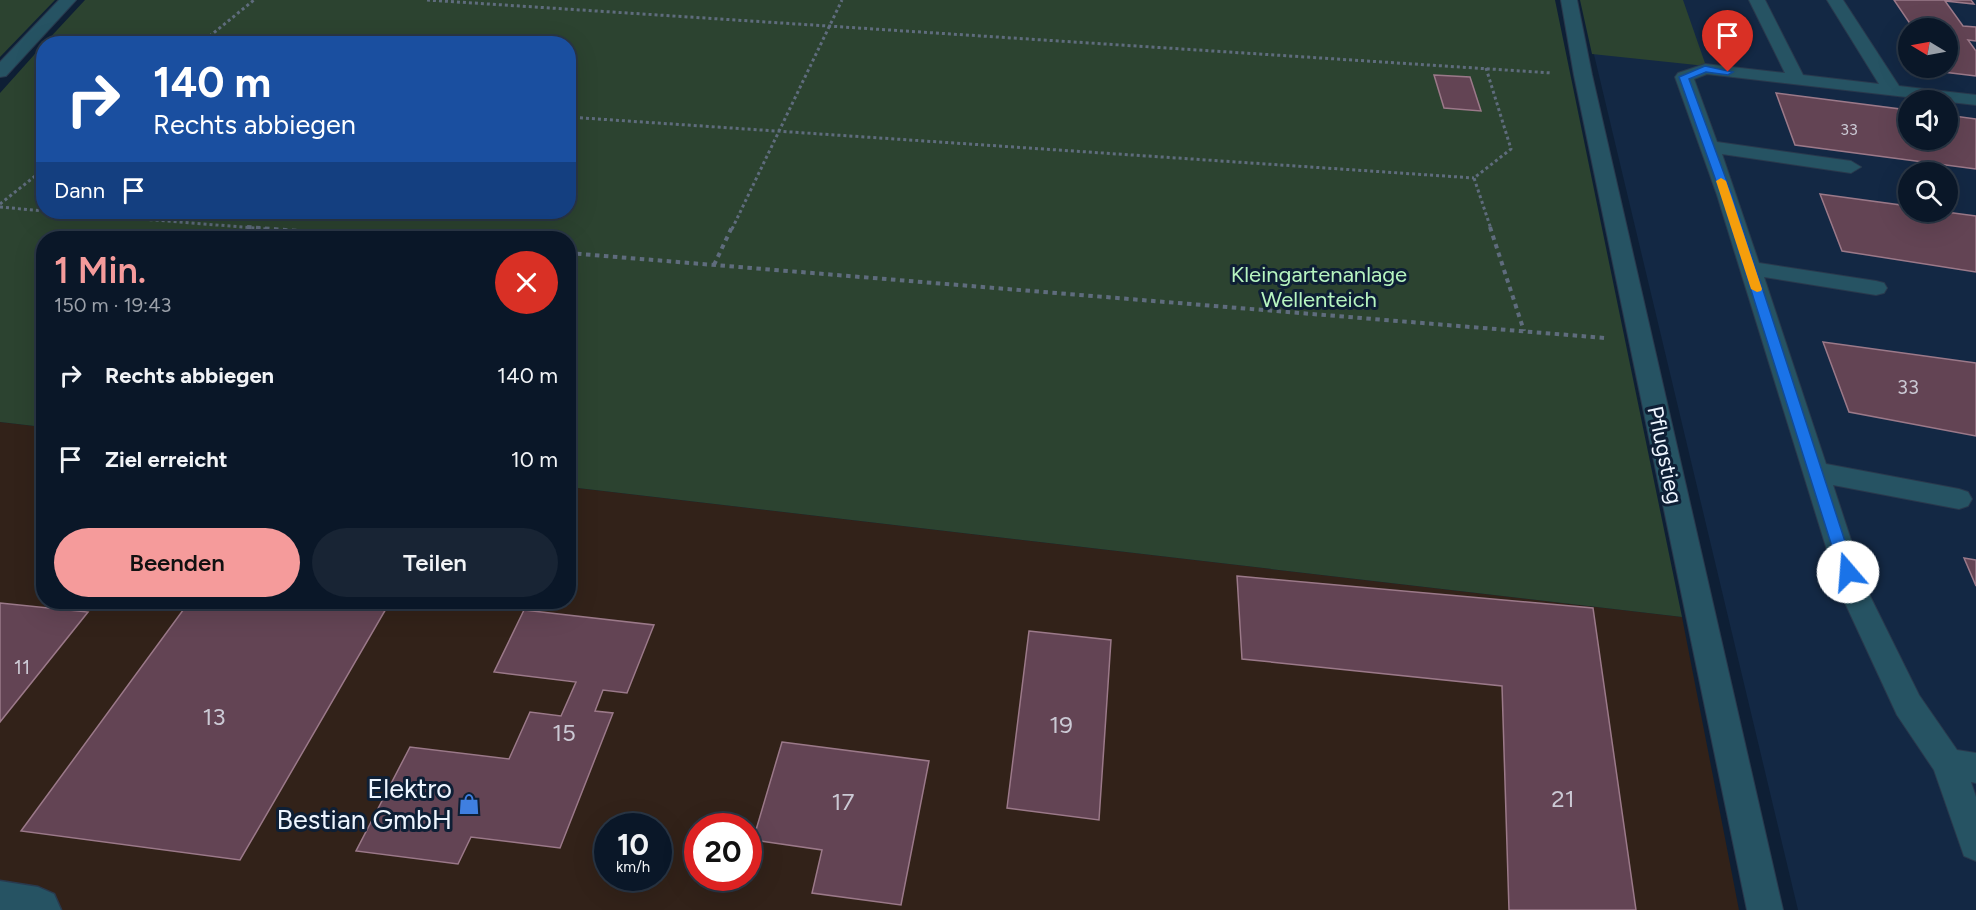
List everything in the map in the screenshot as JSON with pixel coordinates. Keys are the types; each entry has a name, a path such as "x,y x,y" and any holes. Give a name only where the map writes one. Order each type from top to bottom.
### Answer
{"street":[{"path":"0,904 38,910"}],"lane":[{"path":"0,72 68,0"},
{"name":"Pflugstieg","path":"1569,0 1640,341 1765,910"},
{"path":"1756,0 1797,80"},
{"path":"1835,0 1893,90"},
{"path":"1976,100 1705,69 1684,77 1750,268 1854,592 1908,705 1962,766 1976,844"},
{"path":"1707,146 1851,167"},
{"path":"1750,268 1876,288"},
{"path":"1816,472 1959,499"}],"path":[{"path":"210,36 254,0"},
{"path":"427,0 1583,75"},
{"path":"714,265 842,0"},
{"path":"576,118 1474,178 1511,149 1486,68"},
{"path":"0,206 36,176"},
{"path":"1474,178 1524,331"},
{"path":"0,206 36,210"},
{"path":"144,219 298,231"},
{"path":"576,254 1640,341"}],"shaded area":[{"path":"1581,0 1976,0 1976,910 1798,910"},
{"path":"0,422 36,426 36,609 576,609 576,488 1682,617 1739,910 0,910"}],"green space":[{"path":"0,0 55,0 0,57"},
{"name":"Kleingartenanlage Wellenteich","path":"85,0 1555,0 1682,617 576,488 576,231 36,231 36,426 0,422 0,93 36,53 36,219 576,219 576,36 52,36"},
{"path":"1580,0 1683,0 1706,66 1592,54"}],"building":[{"path":"1894,0 1971,0 1974,4 1945,1 1957,18 1906,18"},
{"path":"1958,19 1963,26 1976,27 1976,41 1968,40 1976,51 1976,76 1958,74"},
{"path":"1434,75 1470,77 1481,111 1444,108"},
{"path":"1776,93 1898,109 1898,150 1958,150 1958,117 1976,119 1976,169 1958,167 1958,162 1923,162 1795,145"},
{"path":"1820,194 1898,205 1898,222 1958,222 1958,214 1976,216 1976,272 1842,251"},
{"path":"1823,342 1976,363 1976,436 1849,412"},
{"path":"1964,558 1976,560 1976,586"},
{"path":"1237,576 1593,608 1636,910 1509,910 1502,686 1242,659"},
{"path":"0,603 36,607 36,609 88,612 0,722"},
{"path":"184,609 386,609 240,860 21,831"},
{"path":"524,610 654,625 627,693 603,690 595,711 613,713 560,848 471,837 458,864 356,851 410,747 509,759 530,712 561,716 576,682 494,672"},
{"path":"1029,631 1111,640 1099,820 1007,808"},
{"path":"782,742 929,761 901,905 812,893 822,850 762,841 761,813"}],"slow traffic":[{"path":"1721,181 1757,289"}],"place":[{"name":"Elektro Bestian GmbH","path":"469,804"}],"route":[{"path":"1728,72 1705,69 1684,77 1726,195 1848,572"}]}
